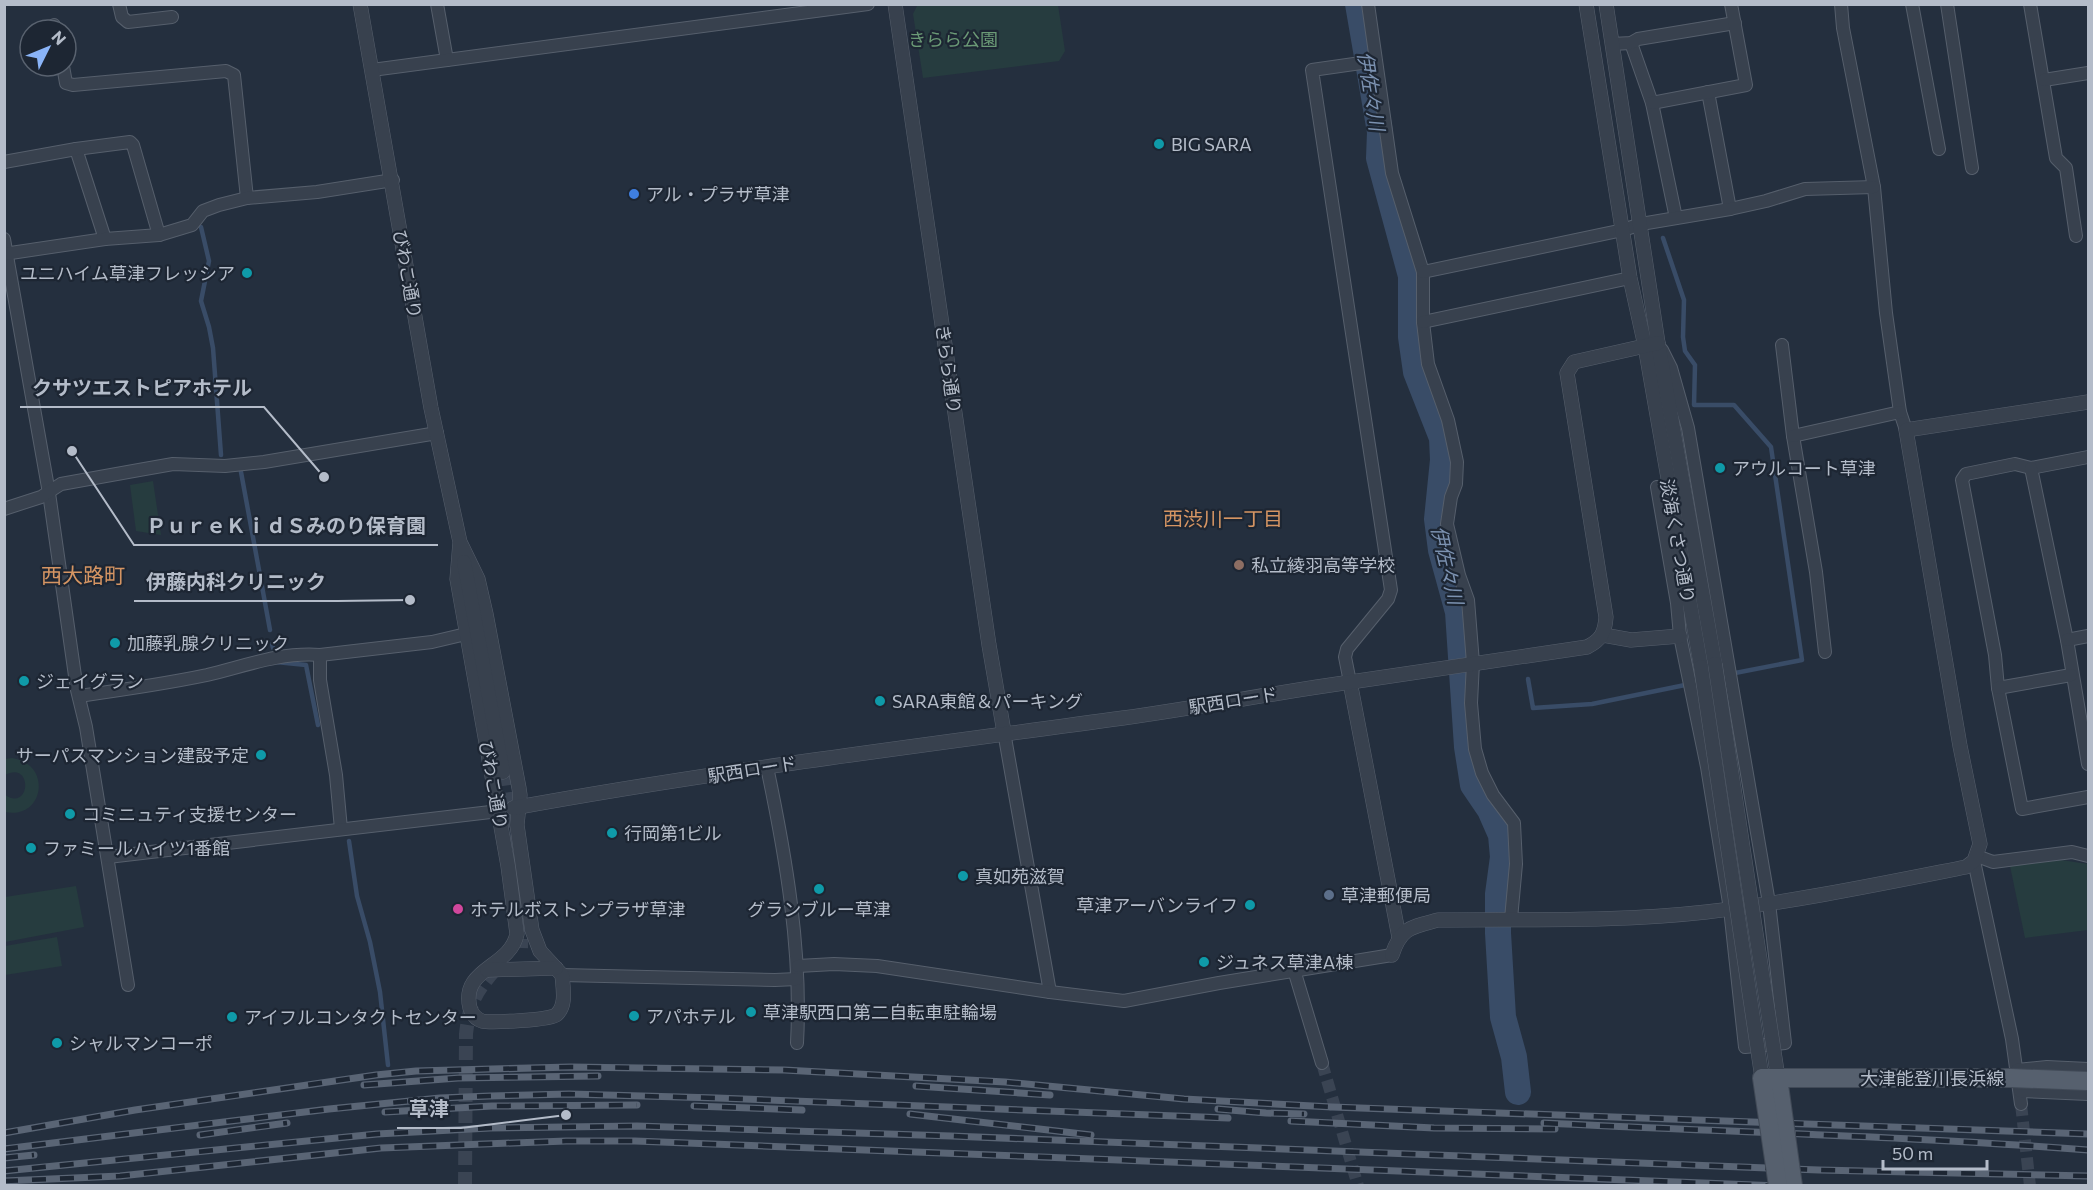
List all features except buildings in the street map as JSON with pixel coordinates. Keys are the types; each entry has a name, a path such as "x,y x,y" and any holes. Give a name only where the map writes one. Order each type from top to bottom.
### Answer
{"main road":[{"name":"大津能登川長浜線","path":"1770,1078 2000,1078 2088,1081"},
{"path":"1770,1078 1778,1185"},
{"path":"1770,1078 1793,1185"}],"street":[{"path":"119,4 122,17 128,22 172,17"},
{"name":"びわこ通り","path":"360,4 437,433 460,542 478,579 520,795 517,825 532,930 540,951 559,972 562,1007 552,1018 487,1021 477,1018 471,1009 470,986 507,952 513,945 517,934 499,811 457,579 460,542"},
{"path":"437,4 447,60"},
{"path":"372,70 867,4"},
{"name":"きらら通り","path":"896,4 991,657 1004,732"},
{"path":"1368,4 1369,62 1386,123 1392,173 1423,272 1423,322 1428,364 1448,420 1455,451 1456,484 1451,497 1447,524 1459,575 1468,600 1471,703 1475,749 1493,795 1514,823 1515,864 1509,920"},
{"name":"淡海くさつ通り","path":"1586,4 1630,278 1652,345 1715,664 1770,1078"},
{"name":"淡海くさつ通り","path":"1605,4 1641,224 1652,345 1701,667 1770,1078"},
{"path":"1652,103 1746,85 1731,4"},
{"path":"1841,4 1843,28 1874,186 1886,313 1900,412 1906,430 1960,746 1980,844 1976,859 2021,1098 2088,1081"},
{"path":"1912,4 1939,149"},
{"path":"1947,4 1972,168"},
{"path":"2030,4 2056,158 2066,168 2076,236"},
{"path":"1612,44 1631,43 1638,39 1735,23"},
{"path":"1631,43 1652,103 1676,218"},
{"path":"487,970 775,980 834,964 877,966 1124,1001 1392,955 1399,937 1345,657 1347,649 1388,598 1390,590 1312,70 1369,62"},
{"path":"65,78 66,83 73,85 226,71 234,75 246,198"},
{"path":"2044,80 2088,73"},
{"path":"1708,92 1730,209"},
{"path":"4,162 130,142 133,145 159,235"},
{"path":"76,149 105,239"},
{"path":"6,254 105,239 159,235 192,225 203,211 246,198 317,192 393,180"},
{"path":"1423,272 1623,230 1641,224 1730,209 1805,189 1874,186"},
{"path":"4,239 49,493 79,696 128,985"},
{"path":"1423,322 1630,278"},
{"path":"1657,487 1677,603 1680,636 1707,767 1730,909 1745,1047 1785,1043 1769,903 1688,428 1671,368 1652,345 1574,362 1567,373 1603,591 1606,617 1603,635 1631,640 1680,636"},
{"path":"1782,345 1793,436 1816,572 1825,652"},
{"path":"1906,430 2088,402"},
{"path":"1793,436 1900,412"},
{"path":"4,508 49,493 61,484 172,464 225,466 264,462 437,433"},
{"path":"2088,457 2031,468 2015,464 1966,474 1962,480 1995,655 1998,688 2022,809 2088,797"},
{"path":"2031,468 2067,640 2071,675 2088,764"},
{"path":"460,542 503,772"},
{"path":"79,696 159,685 270,658 301,654 320,656 432,642 466,634"},
{"name":"駅西ロード","path":"499,811 621,789 1004,732 1124,718 1587,647 1603,635"},
{"path":"2067,640 2088,636"},
{"path":"320,656 320,680 336,776 341,829"},
{"path":"1998,688 2071,675"},
{"path":"1004,732 1050,992"},
{"path":"767,767 781,834 798,973 797,1043"},
{"path":"108,857 499,811"},
{"path":"1399,937 1415,926 1438,920 1622,918 1730,909 1889,883 1966,867 1976,859 1994,862 2072,852 2088,856"},
{"path":"1294,970 1322,1063"},
{"path":"2017,1070 2047,1067 2088,1081"}],"green space":[{"name":"きらら公園","path":"1058,5 1065,51 1059,61 923,78 913,14 917,6"},
{"path":"153,481 161,535 136,531 130,485"},
{"path":"12,758 25,762 34,770 38,780 38,790 35,800 28,808 18,812 5,812 5,795 20,797 25,786 20,774 14,772 5,775 5,759"},
{"path":"2061,860 2088,864 2088,930 2025,938 2010,866"},
{"path":"76,886 84,927 5,942 5,897"},
{"path":"57,937 62,966 5,975 5,946"}],"waterway":[{"name":"伊佐々川","path":"1358,4 1380,132 1379,158 1411,276 1411,337 1416,372 1442,438 1443,460 1437,519 1441,550 1458,612 1467,747 1473,785 1490,810 1501,835 1503,857 1498,894 1498,933 1503,1017 1514,1057 1518,1092"},
{"path":"201,227 209,261 201,301 213,348 221,455"},
{"path":"1663,238 1684,300 1685,351 1695,365 1694,405 1734,405 1771,447 1802,660 1730,674"},
{"path":"241,472 270,630"},
{"path":"272,644 273,648"},
{"path":"276,662 306,665 318,725"},
{"path":"1528,679 1533,708 1592,704 1690,684"},
{"path":"349,841 357,896 370,942 380,992 388,1065"}],"tunnel":[{"path":"503,772 518,882 521,948"},
{"path":"465,1186 466,1034 472,1003 500,964"},
{"path":"1322,1063 1358,1186"},
{"path":"2021,1104 2030,1186"}],"railway":[{"path":"4,1133 135,1110 376,1075 416,1071 571,1067 784,1070 1005,1082 1184,1099 1332,1107 2088,1134"},
{"path":"364,1085 458,1078 598,1076"},
{"path":"916,1086 1050,1095"},
{"path":"4,1149 329,1109 440,1098 490,1096 569,1094 717,1098 1228,1118"},
{"path":"385,1112 492,1106 637,1105"},
{"path":"694,1106 802,1110"},
{"path":"1218,1109 1304,1114"},
{"path":"910,1114 1091,1135"},
{"path":"1291,1121 1434,1128 1555,1129"},
{"path":"200,1135 287,1123"},
{"path":"1544,1123 1884,1138 2088,1150"},
{"path":"4,1171 377,1134 490,1128 637,1126 1819,1170 2088,1176"},
{"path":"4,1181 120,1176 381,1148 566,1141 635,1141 1781,1186"},
{"path":"4,1158 34,1155"}],"place":[{"name":"BIG SARA","path":"1159,144"},
{"name":"アル・プラザ草津","path":"634,194"},
{"name":"ユニハイム草津フレッシア","path":"247,273"},
{"name":"ＰｕｒｅＫｉｄＳみのり保育園","path":"72,451"},
{"name":"アウルコート草津","path":"1720,468"},
{"name":"クサツエストピアホテル","path":"324,477"},
{"name":"私立綾羽高等学校","path":"1239,565"},
{"name":"伊藤内科クリニック","path":"410,600"},
{"name":"加藤乳腺クリニック","path":"115,643"},
{"name":"ジェイグラン","path":"24,681"},
{"name":"SARA東館＆パーキング","path":"880,701"},
{"name":"サーパスマンション建設予定","path":"261,755"},
{"name":"コミニュティ支援センター","path":"70,814"},
{"name":"行岡第1ビル","path":"612,833"},
{"name":"ファミールハイツ1番館","path":"31,848"},
{"name":"真如苑滋賀","path":"963,876"},
{"name":"グランブルー草津","path":"819,889"},
{"name":"草津郵便局","path":"1329,895"},
{"name":"草津アーバンライフ","path":"1250,905"},
{"name":"ホテルボストンプラザ草津","path":"458,909"},
{"name":"ジュネス草津A棟","path":"1204,962"},
{"name":"草津駅西口第二自転車駐輪場","path":"751,1012"},
{"name":"アパホテル","path":"634,1016"},
{"name":"アイフルコンタクトセンター","path":"232,1017"},
{"name":"シャルマンコーポ","path":"57,1043"},
{"name":"草津","path":"566,1115"}],"district":[{"name":"西渋川一丁目","path":"1223,518"},
{"name":"西大路町","path":"83,574"}]}
